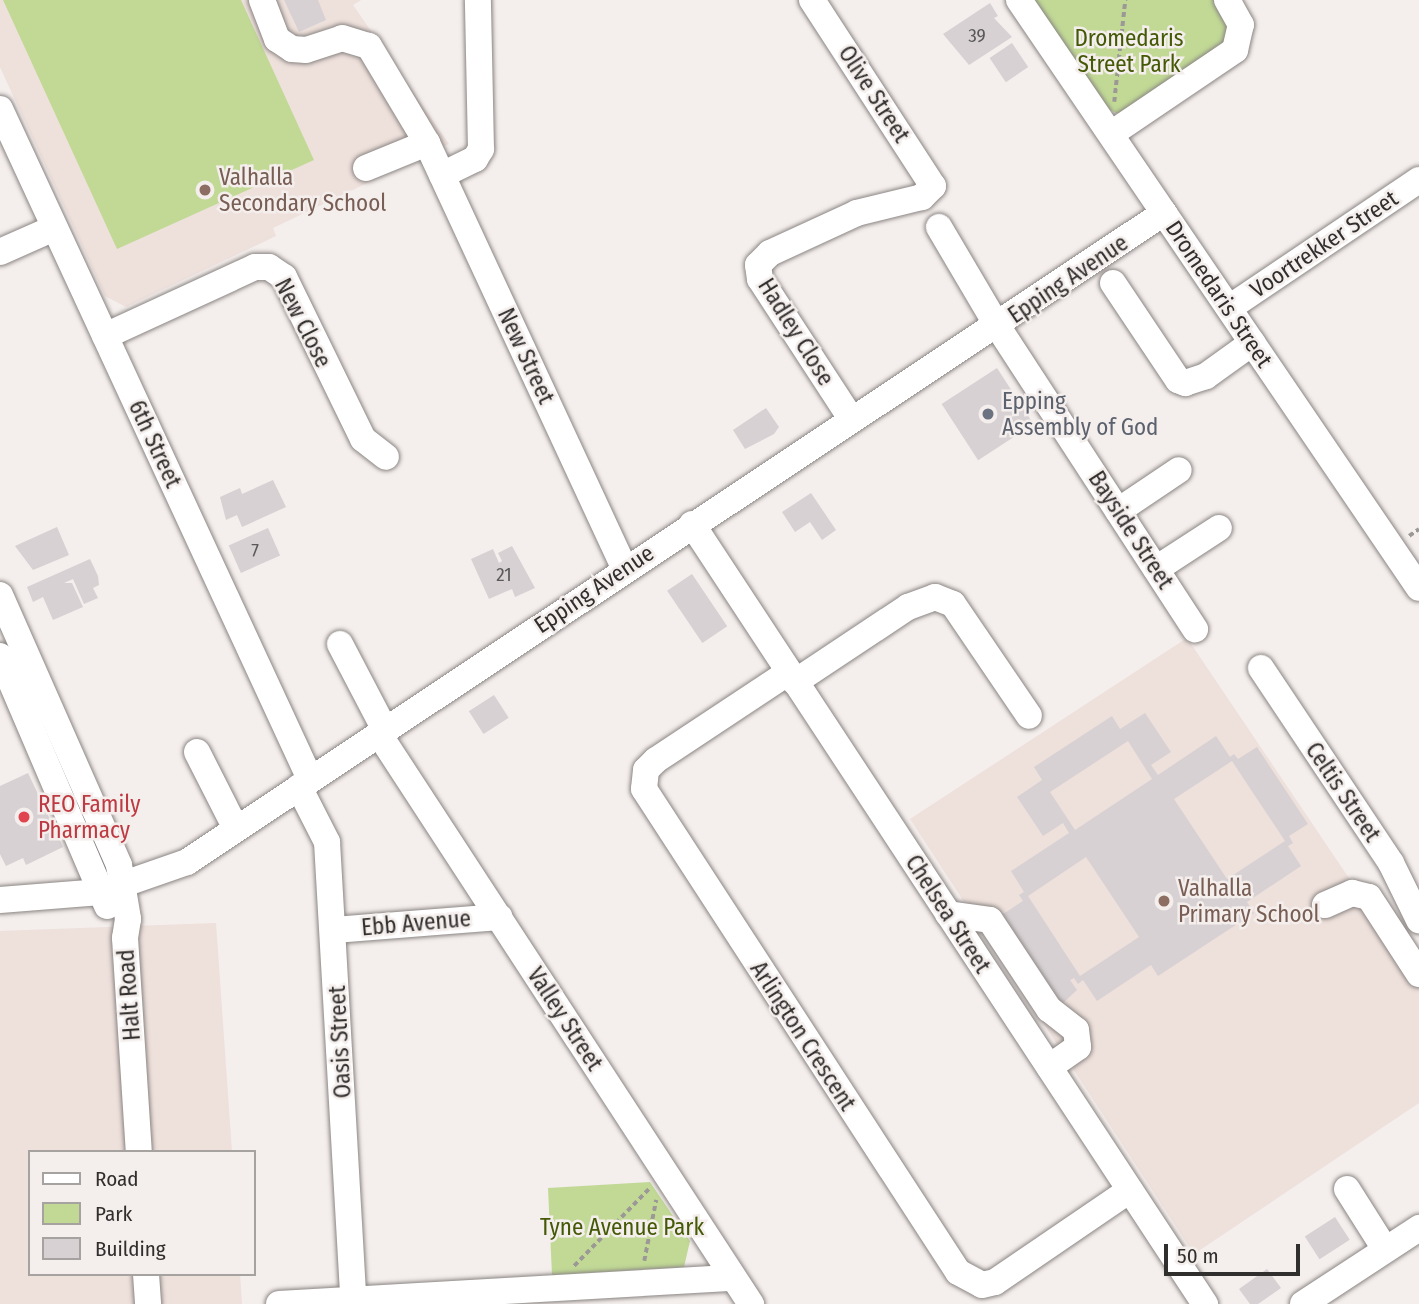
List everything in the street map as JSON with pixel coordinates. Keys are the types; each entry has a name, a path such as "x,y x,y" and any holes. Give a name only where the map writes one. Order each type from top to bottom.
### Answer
{"street":[{"name":"New Street","path":"262,0 277,38 292,49 306,50 342,38 369,46 442,175 625,569"},
{"path":"442,175 475,159 481,149 478,0"},
{"name":"Olive Street","path":"813,0 932,188"},
{"name":"Dromedaris Street","path":"1019,0 1419,588"},
{"path":"1111,134 1235,50 1241,25 1227,0"},
{"name":"6th Street","path":"0,109 105,336 304,783"},
{"path":"366,167 426,143"},
{"name":"Voortrekker Street","path":"1228,309 1419,180"},
{"name":"Hadley Close","path":"852,421 760,279 758,265 770,253 857,213 922,197 932,188"},
{"name":"Epping Avenue","path":"0,900 112,889 187,862 692,524 998,327 1164,213"},
{"name":"Bayside Street","path":"939,227 998,327 1195,629"},
{"path":"0,252 54,228"},
{"name":"New Close","path":"105,336 255,267 275,269 287,283 349,416 363,439 386,457"},
{"path":"1113,283 1178,380 1185,383 1206,376 1252,343"},
{"path":"1118,511 1179,470"},
{"name":"Chelsea Street","path":"692,524 1205,1304"},
{"path":"1156,569 1219,528"},
{"path":"0,595 112,846 112,889"},
{"name":"Arlington Crescent","path":"1029,716 953,604 936,597 908,607 656,760 646,770 644,789 958,1272 982,1285 995,1282 1130,1190"},
{"name":"Valley Street","path":"340,645 382,732 751,1304"},
{"path":"0,656 6,685 112,889"},
{"name":"Celtis Street","path":"1261,667 1391,863 1419,920"},
{"path":"197,752 236,829"},
{"name":"Oasis Street","path":"304,783 327,842 354,1301"},
{"name":"Halt Road","path":"112,889 125,938 139,1150"},
{"path":"1325,905 1352,893 1369,897 1419,974"},
{"path":"948,914 990,920 1049,1009 1076,1030 1078,1046 1049,1068"},
{"name":"Ebb Avenue","path":"334,930 499,917"},
{"path":"1347,1189 1385,1250"},
{"path":"1303,1304 1419,1228"},
{"path":"146,1276 148,1304"},
{"path":"279,1304 632,1286 733,1278"}],"path":[{"path":"1111,134 1125,0"},
{"path":"565,1274 652,1185"},
{"path":"632,1286 658,1193"}],"shaded area":[{"name":"Valhalla Secondary School","path":"0,0 361,0 353,5 449,144 273,228 276,236 126,307 105,296 0,67"},
{"name":"Valhalla Primary School","path":"1187,638 1419,982 1419,1103 1194,1254 910,819"},
{"path":"216,923 232,1150 28,1150 28,1276 240,1276 242,1304 0,1304 0,931"}],"green space":[{"path":"3,0 241,0 314,160 117,249"},
{"name":"Dromedaris Street Park","path":"1032,0 1218,0 1227,14 1229,39 1122,114 1116,113 1106,108"},
{"name":"Tyne Avenue Park","path":"650,1182 690,1241 684,1267 552,1275 548,1188"}],"building":[{"path":"284,0 318,0 326,20 299,32"},
{"path":"990,3 998,16 994,18 1012,37 969,65 943,34"},
{"path":"1012,43 1028,67 1006,82 990,58"},
{"name":"Epping Assembly of God","path":"997,368 1033,424 978,460 942,404"},
{"path":"766,408 779,427 774,434 745,449 733,430"},
{"path":"273,480 286,507 242,527 237,515 226,520 220,497 240,488 242,494"},
{"path":"811,493 836,530 822,540 810,522 795,532 782,512"},
{"path":"57,527 69,555 33,570 15,546"},
{"path":"268,528 280,555 241,573 229,545"},
{"path":"512,546 535,588 515,597 512,589 489,599 471,559 493,549 499,563 502,561 498,553"},
{"path":"90,559 98,576 99,585 93,588 98,598 84,604 73,579 64,583 72,583 83,607 53,620 43,597 33,602 27,587"},
{"path":"692,574 727,626 702,643 667,591"},
{"path":"494,695 509,718 484,734 469,711"},
{"path":"1145,713 1171,752 1151,765 1158,775 1216,736 1230,757 1234,754 1238,759 1257,747 1308,824 1289,836 1293,843 1288,846 1301,866 1247,902 1254,913 1158,976 1151,965 1097,1001 1083,980 1078,984 1074,978 1070,980 1077,990 1062,1004 1003,914 1023,901 1019,895 1024,892 1011,871 1069,833 1063,823 1043,836 1017,797 1042,780 1034,767 1112,716 1120,729","holes":["1128,741 1152,779 1075,830 1050,792","1232,761 1285,841 1227,879 1174,799","1086,857 1139,937 1080,976 1028,896"]},
{"name":"REO Family Pharmacy","path":"28,773 63,847 26,865 23,858 6,866 0,854 0,786"},
{"path":"1335,1217 1350,1240 1320,1259 1305,1237"},
{"path":"1267,1269 1281,1288 1258,1304 1250,1304 1239,1289"}],"place":[{"name":"Valhalla Secondary School","path":"205,190"},
{"name":"Epping Assembly of God","path":"988,414"},
{"name":"REO Family Pharmacy","path":"24,817"},
{"name":"Valhalla Primary School","path":"1164,901"}]}
